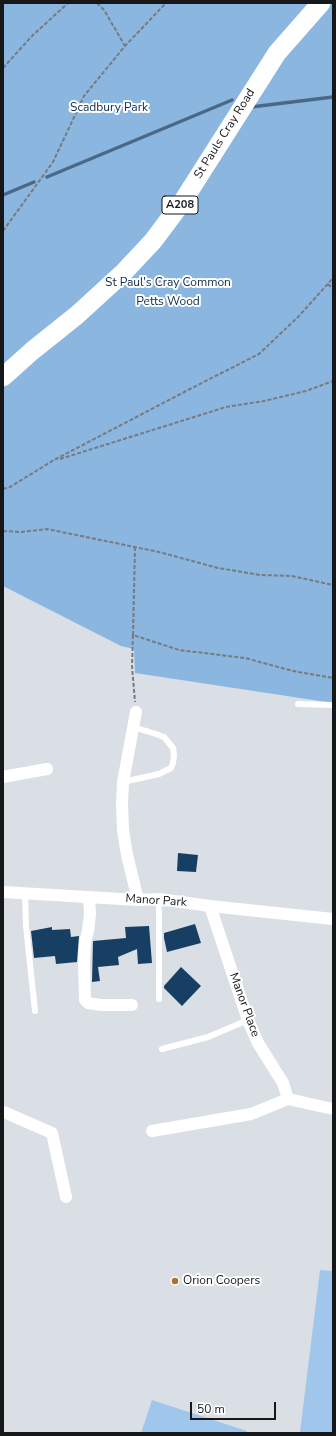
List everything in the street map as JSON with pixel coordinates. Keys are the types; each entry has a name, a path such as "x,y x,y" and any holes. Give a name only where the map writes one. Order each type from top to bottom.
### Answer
{"main road":[{"name":"St Pauls Cray Road","path":"3,378 32,351 77,315 123,273 153,241 182,201 276,53 321,3"}],"street":[{"path":"136,712 123,782 122,805 123,830 129,867 138,900"},
{"path":"3,777 48,769"},
{"name":"Manor Park","path":"3,892 138,900 159,899 333,919"},
{"path":"89,897 90,914 85,942 84,964 86,1000 88,1003 101,1005 132,1005"},
{"name":"Manor Place","path":"210,906 248,1020 258,1043 283,1083 288,1098"},
{"path":"152,1131 251,1114 288,1098 333,1109"},
{"path":"3,1113 4,1112 52,1133 66,1197"}],"lane":[{"path":"298,704 333,705"},
{"path":"123,782 159,774 171,768 173,763 173,748 164,738 133,727"},
{"path":"25,893 26,926 34,1011"},
{"path":"159,899 159,999"},
{"path":"162,1049 208,1037 248,1020"}],"path":[{"path":"3,68 32,36 68,3"},
{"path":"97,3 104,10 125,46"},
{"path":"3,230 54,162 84,96 125,46 166,3"},
{"path":"3,489 10,487 54,460 259,354 299,316 333,278"},
{"path":"328,284 333,289"},
{"path":"54,460 226,407 264,401 306,391 333,381"},
{"path":"3,531 21,532 47,529 135,547 218,568 260,575 292,576 333,585"},
{"path":"135,547 132,666 136,712"},
{"path":"133,635 179,650 245,658 293,671 333,678"}],"shaded area":[{"path":"320,1270 333,1271 333,1433 305,1433 300,1432"},
{"path":"152,1400 247,1431 246,1433 141,1433"}],"green space":[{"name":"St Paul's Cray Common","path":"3,3 333,3 333,703 135,673 134,649 121,646 3,586"}],"building":[{"path":"178,853 198,855 196,872 177,871"},
{"path":"195,924 201,943 167,952 164,933"},
{"path":"149,926 152,963 138,964 137,949 118,957 119,965 98,967 100,981 92,982 93,941 126,938 125,927"},
{"path":"52,927 52,930 70,929 71,937 79,936 77,962 56,964 55,956 34,958 31,931"},
{"path":"181,967 201,986 182,1006 164,988 164,986"}],"waterway":[{"path":"251,107 333,97"},
{"path":"47,177 232,100"},
{"path":"3,195 34,182"}],"place":[{"name":"Orion Coopers","path":"175,1281"}],"park label":[{"name":"Scadbury Park","path":"109,108"},
{"name":"Petts Wood","path":"168,302"}]}
